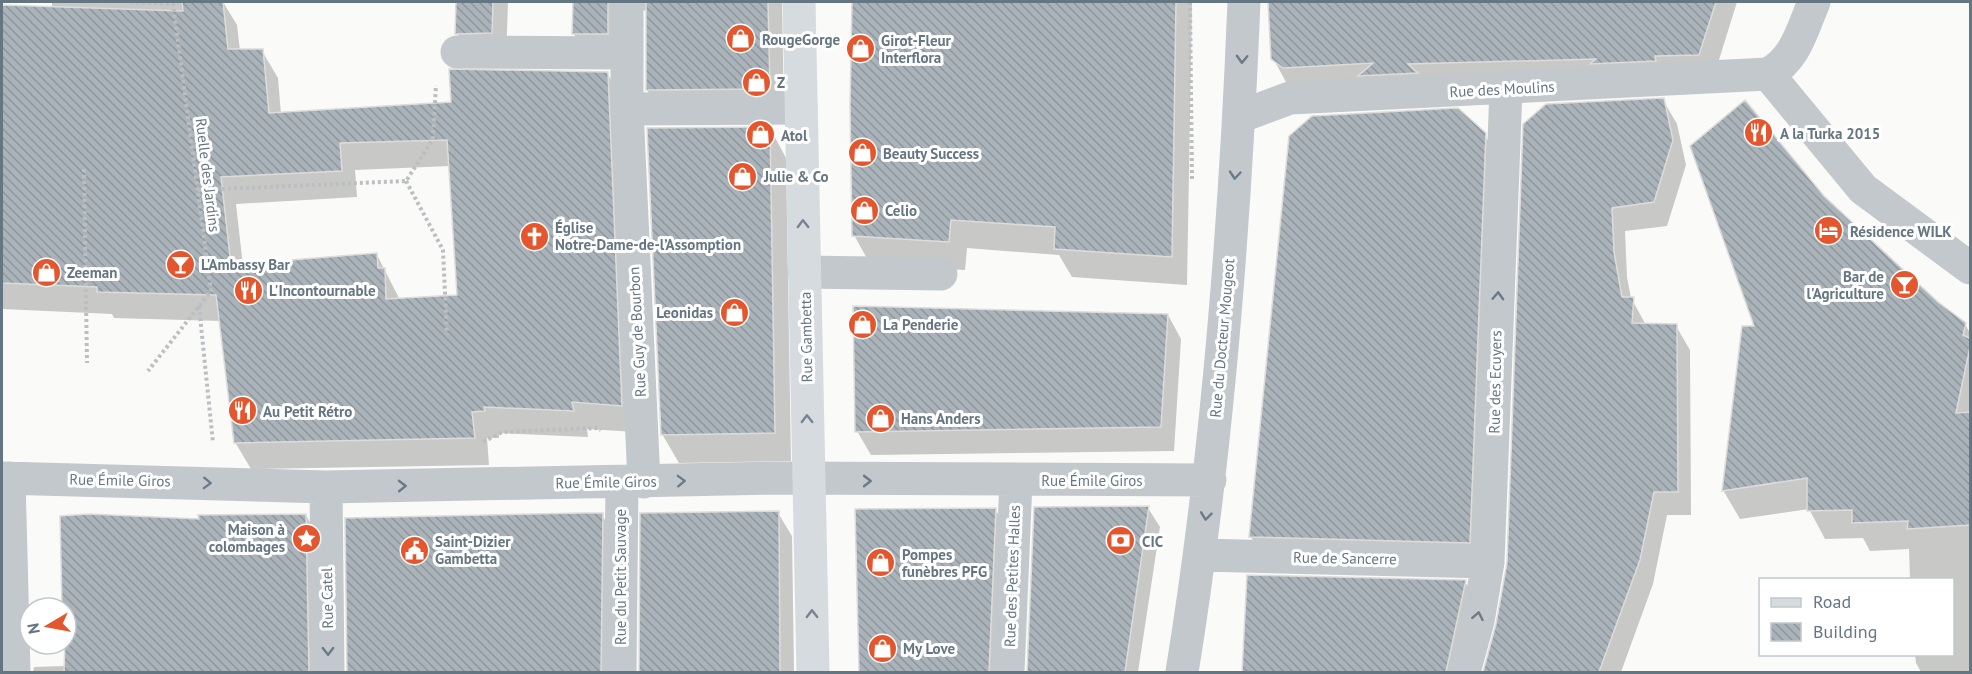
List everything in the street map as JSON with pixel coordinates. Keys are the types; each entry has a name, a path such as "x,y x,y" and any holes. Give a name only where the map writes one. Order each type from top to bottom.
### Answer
{"main road":[{"name":"Rue Gambetta","path":"799,2 813,672"}],"street":[{"name":"Rue Guy de Bourbon","path":"627,2 625,53 642,446 633,482"},
{"name":"Rue du Docteur Mougeot","path":"1182,672 1201,555 1210,480 1239,117 1244,2"},
{"path":"1814,2 1794,52 1782,67 1768,74 1863,189 1971,268"},
{"path":"457,52 625,53"},
{"name":"Rue des Moulins","path":"1239,117 1290,98 1506,89 1768,74"},
{"name":"Rue des Ecuyers","path":"1464,672 1478,621 1488,562 1506,89"},
{"path":"627,109 801,108"},
{"path":"804,272 941,274"},
{"path":"5,478 14,672"},
{"name":"Rue Émile Giros","path":"5,478 326,487 780,478 809,480 1210,480"},
{"name":"Rue des Petites Halles","path":"1008,672 1016,480"},
{"name":"Rue du Petit Sauvage","path":"620,672 633,482"},
{"name":"Rue Catel","path":"326,487 328,672"},
{"name":"Rue de Sancerre","path":"1201,555 1488,562"}],"path":[{"name":"Ruelle des Jardins","path":"130,2 173,4 211,291 148,371"},
{"path":"1190,2 1192,192"},
{"path":"406,181 433,139 438,60 457,52"},
{"path":"84,170 87,363"},
{"path":"198,190 406,181"},
{"path":"406,181 443,250 447,335"},
{"path":"199,306 214,454"},
{"path":"475,446 502,432 598,428 620,445 642,446"}],"building":[{"path":"182,2 223,2 228,49 263,49 269,113 451,102 449,69 608,72 622,406 572,402 574,411 484,407 485,411 472,412 475,438 234,443 216,295 97,292 97,287 2,283 2,5 183,11","holes":["447,140 457,295 386,299 385,268 378,268 377,253 231,265 221,177 342,171 340,143"]},
{"path":"456,2 493,2 492,33 455,34"},
{"path":"573,2 608,2 608,34 572,34"},
{"path":"646,2 768,2 770,89 646,90"},
{"path":"852,2 1176,2 1172,257 1054,249 1055,227 951,220 949,242 852,236 850,105"},
{"path":"1268,2 1716,2 1699,55 1655,56 1656,61 1590,64 1596,59 1408,64 1418,73 1358,76 1373,63 1283,68 1271,59"},
{"path":"1664,98 1673,140 1654,202 1612,208 1614,252 1622,297 1634,297 1632,323 1677,324 1678,492 1654,492 1640,560 1599,672 1483,672 1496,624 1507,563 1523,124 1546,104"},
{"path":"1745,100 1824,196 1938,302 1966,323 1963,335 1971,339 1956,413 1971,412 1971,525 1907,529 1908,521 1852,523 1852,510 1807,511 1807,478 1722,491 1742,326 1754,326 1690,146"},
{"path":"1458,108 1486,133 1470,543 1249,537 1289,136 1312,116"},
{"path":"770,127 775,433 661,435 647,128"},
{"path":"853,306 1168,314 1161,427 855,432"},
{"path":"1149,506 1125,672 1027,672 1034,507"},
{"path":"996,508 989,672 859,672 855,509"},
{"path":"779,511 780,672 639,672 640,513"},
{"path":"603,513 601,672 347,672 345,518"},
{"path":"89,514 199,519 198,515 306,514 309,672 64,672 64,656 78,656 78,596 62,596 60,516"},
{"path":"1247,575 1466,580 1446,672 1242,672"}],"place":[{"name":"RougeGorge","path":"741,39"},
{"name":"Girot-Fleur Interflora","path":"860,49"},
{"name":"Z","path":"756,82"},
{"name":"A la Turka 2015","path":"1759,133"},
{"name":"Atol","path":"760,135"},
{"name":"Beauty Success","path":"862,153"},
{"name":"Julie & Co","path":"743,176"},
{"name":"Celio","path":"864,210"},
{"name":"Résidence WILK","path":"1829,231"},
{"name":"Église Notre-Dame-de-l’Assomption","path":"534,236"},
{"name":"L'Ambassy Bar","path":"180,264"},
{"name":"Zeeman","path":"46,272"},
{"name":"Bar de l'Agriculture","path":"1905,285"},
{"name":"L'Incontournable","path":"248,290"},
{"name":"Leonidas","path":"734,312"},
{"name":"La Penderie","path":"862,324"},
{"name":"Au Petit Rétro","path":"242,411"},
{"name":"Hans Anders","path":"880,418"},
{"name":"Maison à colombages","path":"306,538"},
{"name":"CIC","path":"1121,541"},
{"name":"Saint-Dizier Gambetta","path":"414,550"},
{"name":"Pompes funèbres PFG","path":"881,563"},
{"name":"My Love","path":"882,648"}]}
